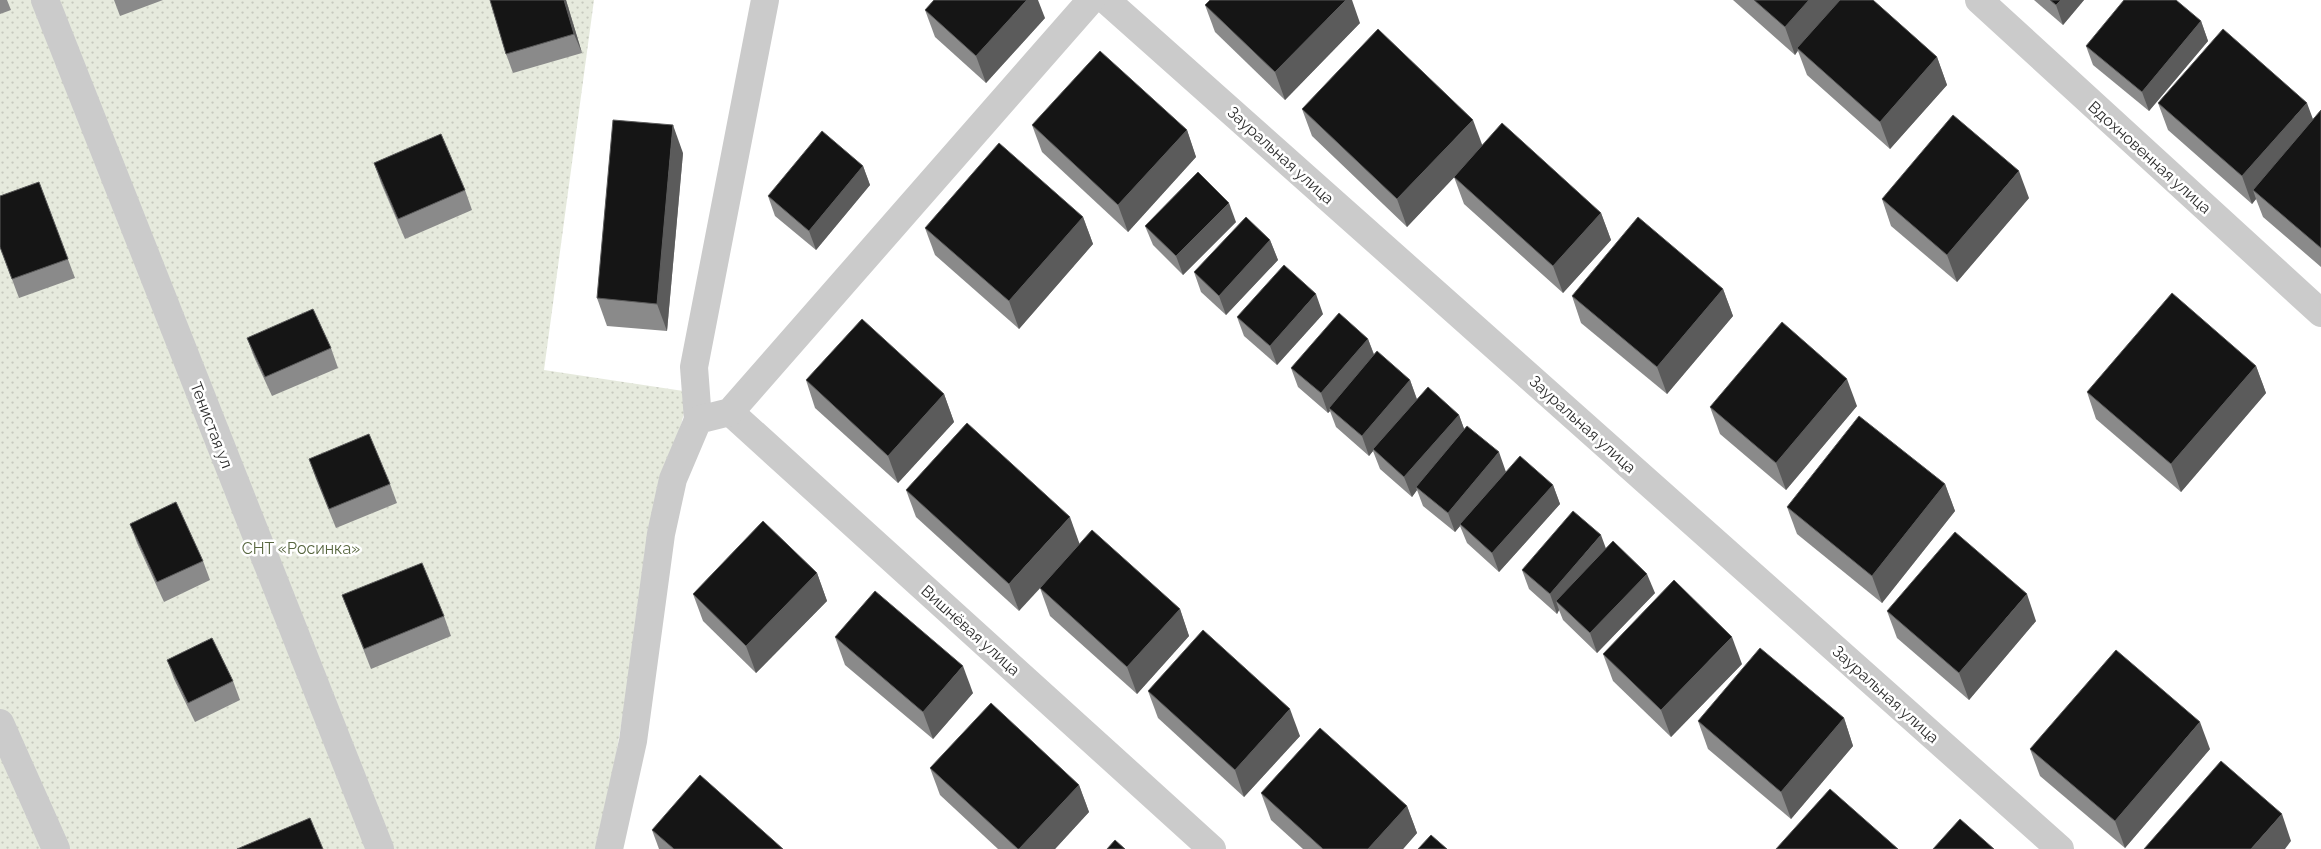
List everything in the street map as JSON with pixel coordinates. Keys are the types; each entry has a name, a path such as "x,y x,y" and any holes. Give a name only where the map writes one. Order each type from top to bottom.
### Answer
{"street":[{"name":"Тенистая ул","path":"45,0 380,849"},
{"path":"609,849 633,741 663,525 673,479 698,420 694,367 765,0"},
{"path":"698,420 730,412 1091,0"},
{"name":"Зауральная улица","path":"1106,0 2060,849"},
{"name":"Вдохновенная улица","path":"1979,0 2321,313"},
{"name":"Вишнёвая улица","path":"730,412 1212,849"},
{"path":"0,723 56,849"}],"green space":[{"name":"СНТ «Росинка»","path":"0,0 594,0 544,370 690,392 659,503 600,849 0,849"}],"building":[{"path":"490,0 564,0 574,34 506,54"},
{"path":"934,0 1027,0 976,56 925,10"},
{"path":"1210,0 1346,0 1275,72 1205,5"},
{"path":"1754,0 1809,0 1785,27"},
{"path":"1840,0 1873,0 1937,57 1880,122 1797,48"},
{"path":"2050,0 2061,0 2056,5"},
{"path":"2124,0 2176,0 2201,21 2142,92 2086,46"},
{"path":"1378,29 1473,120 1397,199 1302,109"},
{"path":"2223,29 2307,103 2242,176 2158,103"},
{"path":"1100,51 1187,130 1118,205 1032,125"},
{"path":"2321,110 2321,248 2253,190"},
{"path":"1953,115 2019,171 1947,255 1882,199"},
{"path":"613,120 673,125 657,304 597,298"},
{"path":"1502,123 1601,213 1553,266 1454,177"},
{"path":"822,131 863,166 809,231 768,196"},
{"path":"441,134 465,190 398,219 374,163"},
{"path":"999,143 1083,217 1009,301 925,228"},
{"path":"1198,172 1229,203 1176,256 1145,226"},
{"path":"39,182 68,259 12,279 0,247 0,196"},
{"path":"1246,217 1270,240 1219,296 1194,272"},
{"path":"1638,217 1723,289 1657,367 1572,296"},
{"path":"1284,265 1316,294 1270,346 1237,317"},
{"path":"2172,293 2256,366 2171,464 2087,392"},
{"path":"313,309 331,348 265,377 247,338"},
{"path":"1339,313 1368,339 1321,393 1291,368"},
{"path":"862,319 944,394 888,456 806,380"},
{"path":"1782,322 1847,379 1776,463 1710,407"},
{"path":"1377,351 1410,380 1362,436 1329,408"},
{"path":"1428,387 1459,415 1404,477 1373,449"},
{"path":"1859,416 1945,484 1872,576 1787,507"},
{"path":"967,423 1070,517 1009,584 906,490"},
{"path":"1467,426 1499,452 1448,513 1416,487"},
{"path":"369,434 390,484 329,509 309,459"},
{"path":"1520,456 1553,485 1492,553 1460,524"},
{"path":"176,502 203,561 157,582 130,524"},
{"path":"1573,511 1601,535 1550,594 1522,570"},
{"path":"763,521 817,573 746,646 693,594"},
{"path":"1092,530 1180,609 1127,667 1040,588"},
{"path":"1955,532 2027,594 1959,673 1887,611"},
{"path":"1613,541 1647,574 1590,633 1556,601"},
{"path":"422,563 444,616 364,649 342,595"},
{"path":"1674,580 1732,637 1661,710 1603,654"},
{"path":"875,591 963,666 923,712 835,637"},
{"path":"1203,630 1290,709 1235,770 1148,691"},
{"path":"212,638 233,681 188,703 167,660"},
{"path":"1760,648 1844,718 1781,792 1698,721"},
{"path":"2116,650 2200,722 2115,821 2030,749"},
{"path":"991,703 1079,785 1019,849 930,768"},
{"path":"1320,728 1407,806 1368,849 1323,849 1261,793"},
{"path":"2221,761 2282,814 2251,849 2144,849"},
{"path":"700,775 783,849 674,849 652,830"},
{"path":"1830,789 1898,849 1776,849"},
{"path":"310,818 323,849 237,849"},
{"path":"1960,819 1994,849 1933,849"},
{"path":"1431,835 1447,849 1418,849"},
{"path":"1115,840 1125,849 1107,849"}]}
